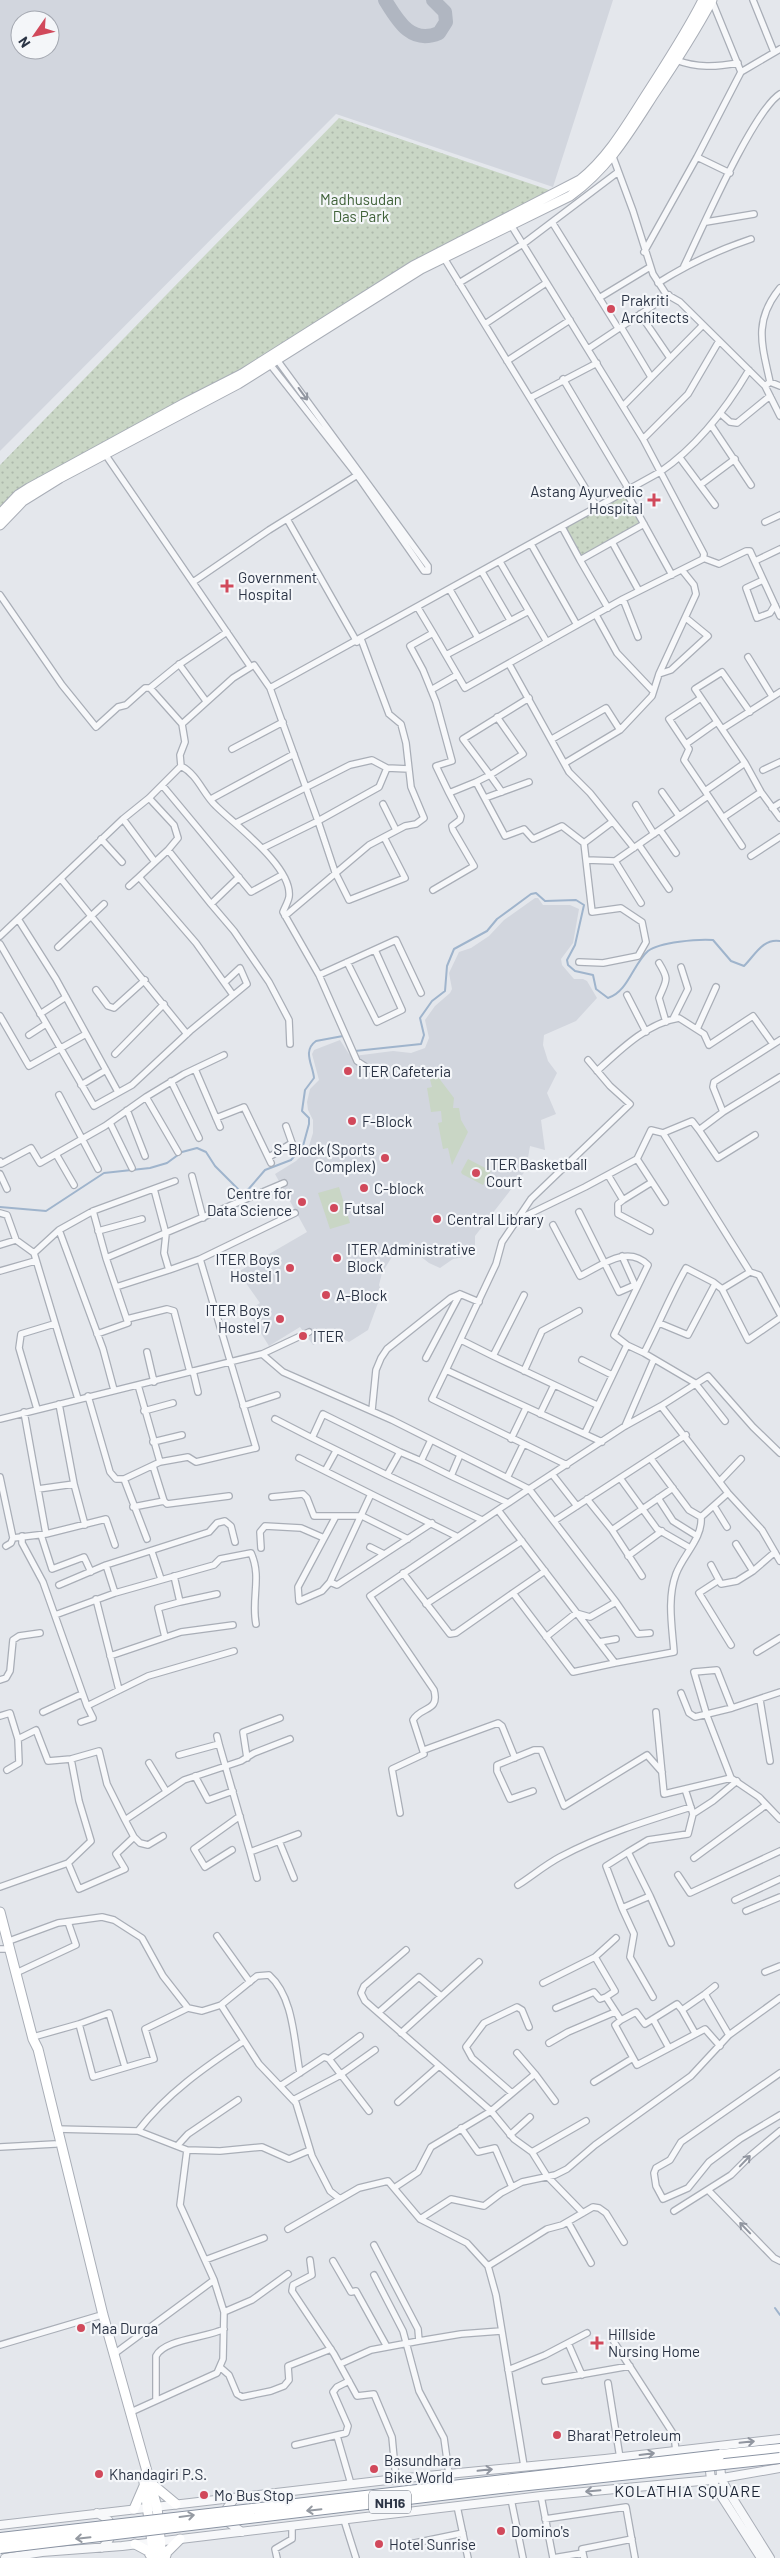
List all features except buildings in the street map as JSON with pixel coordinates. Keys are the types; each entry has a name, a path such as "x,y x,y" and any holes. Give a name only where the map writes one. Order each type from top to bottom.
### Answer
{"highway":[{"name":"NH16","path":"0,2538 780,2448"},
{"name":"NH16","path":"0,2548 492,2489 780,2458"}],"main road":[{"path":"0,514 18,495 272,360 400,281 570,196 588,183 613,157 676,60 709,0"},
{"path":"272,360 413,266 566,189 593,170 643,100 709,0"},
{"path":"0,525 23,501 104,454 129,437"},
{"path":"0,1912 33,2038 38,2049 98,2316 132,2427 153,2507 156,2542 153,2558"},
{"path":"33,2038 33,2050 55,2144 65,2172 130,2412 132,2427"},
{"path":"147,2482 176,2504"},
{"path":"134,2509 147,2482"},
{"path":"163,2558 180,2539"},
{"path":"156,2542 163,2558"},
{"path":"135,2544 148,2551 153,2558"}],"street":[{"path":"709,0 741,72"},
{"path":"752,0 774,52"},
{"path":"644,252 697,157 741,72 780,49"},
{"path":"676,60 690,66 705,67 738,63"},
{"path":"684,266 730,172 766,106 780,94"},
{"path":"613,157 633,211 644,252 658,283 666,294 680,302 749,370 768,384 780,386"},
{"path":"697,157 730,172"},
{"path":"459,283 523,244 618,172"},
{"path":"706,222 754,214"},
{"path":"552,222 651,377"},
{"path":"511,225 643,439 703,558 719,564 746,551 750,551 780,616"},
{"path":"658,283 684,266 751,239"},
{"path":"444,258 597,507"},
{"path":"599,298 650,267"},
{"path":"484,324 546,283"},
{"path":"780,288 762,318 760,333 770,396 778,408 780,416"},
{"path":"588,349 669,295"},
{"path":"640,314 670,358"},
{"path":"507,361 570,320"},
{"path":"622,406 703,324"},
{"path":"643,439 688,394 719,341"},
{"path":"272,360 359,474 428,566 428,571 424,572 359,474"},
{"path":"530,398 597,362"},
{"path":"270,688 359,641 626,489 660,472 680,458 721,414 749,370"},
{"path":"563,379 626,489 672,575"},
{"path":"721,414 730,422 737,423 770,396"},
{"path":"711,425 735,458 751,485"},
{"path":"104,454 250,666"},
{"path":"680,458 714,505"},
{"path":"700,484 735,458"},
{"path":"193,582 287,519 359,474"},
{"path":"765,522 780,514"},
{"path":"285,916 369,845 396,830 416,824 424,818 410,787 406,743 401,724 389,714 359,641 287,519"},
{"path":"580,560 644,524"},
{"path":"562,527 608,608"},
{"path":"612,542 639,591"},
{"path":"531,544 577,625"},
{"path":"755,561 780,549"},
{"path":"418,608 465,688 623,599 703,558"},
{"path":"500,562 547,642"},
{"path":"565,763 620,730 652,696 659,674 696,594 694,585 682,570"},
{"path":"482,572 510,620"},
{"path":"763,580 746,588 757,618 770,613 775,605"},
{"path":"450,590 478,638"},
{"path":"0,596 62,685 96,727 118,707 126,705 145,688 150,688 179,664 227,632"},
{"path":"623,599 638,637"},
{"path":"446,655 528,610"},
{"path":"596,615 617,653 653,691"},
{"path":"659,674 671,670 708,636 686,618"},
{"path":"433,633 410,646 431,690 452,760 436,766 461,816 460,820 452,826 453,830 474,866 433,890"},
{"path":"748,658 772,696"},
{"path":"179,664 206,702"},
{"path":"509,664 565,763 612,822 636,846 669,889"},
{"path":"182,724 250,666 257,666 270,688 336,872 349,900 403,879 402,870 384,837"},
{"path":"750,712 722,672 695,689 745,763 761,792 780,818"},
{"path":"431,690 457,675"},
{"path":"150,688 182,724 185,742 180,755 181,766 192,774 211,799 263,848 287,884 289,897 283,912 319,975 356,1059 363,1067 372,1071"},
{"path":"722,729 780,692"},
{"path":"502,792 463,739 529,698"},
{"path":"701,698 669,719 689,749 684,760 742,846"},
{"path":"552,739 606,708 620,730"},
{"path":"449,793 490,775 523,754 497,717"},
{"path":"232,749 283,722"},
{"path":"686,744 717,722"},
{"path":"211,799 294,754"},
{"path":"236,823 350,765 372,760 387,768 409,769"},
{"path":"764,770 780,762"},
{"path":"586,860 615,861 679,816 745,763"},
{"path":"0,936 122,819 149,798 181,766"},
{"path":"263,848 318,821 379,787 387,768"},
{"path":"476,782 505,836 524,829 533,839 562,826 584,843 591,911 623,908 642,922 646,942 642,951 634,957 603,962 579,962"},
{"path":"484,798 529,782"},
{"path":"162,785 251,892 282,876"},
{"path":"662,792 679,816"},
{"path":"724,817 761,792"},
{"path":"129,886 168,850 178,838 174,825 149,798"},
{"path":"772,808 780,803"},
{"path":"383,804 396,830"},
{"path":"636,805 654,834"},
{"path":"122,819 155,862"},
{"path":"584,843 612,822"},
{"path":"660,830 676,853"},
{"path":"751,856 780,837"},
{"path":"101,839 122,862"},
{"path":"168,850 210,904 234,931 269,982 289,1020 290,1044"},
{"path":"615,861 641,903"},
{"path":"139,876 196,943 233,995"},
{"path":"210,904 239,877"},
{"path":"61,879 187,1034"},
{"path":"58,947 104,904"},
{"path":"18,919 66,997 118,1092"},
{"path":"319,975 396,940 421,993"},
{"path":"0,944 94,1106 132,1085 187,1034 248,984 240,968 225,982"},
{"path":"347,962 377,1022 402,1010 375,950"},
{"path":"659,963 667,978 659,998 670,1020"},
{"path":"670,1020 688,989 681,967"},
{"path":"96,990 108,1006 114,1008 145,980"},
{"path":"697,1029 716,987"},
{"path":"627,996 646,1032"},
{"path":"40,1014 66,997"},
{"path":"115,1054 164,1004"},
{"path":"0,1016 29,1066 86,1034"},
{"path":"597,1071 624,1046 670,1020 684,1019 704,1034 709,1045 753,1016 773,1044"},
{"path":"29,1035 46,1024"},
{"path":"723,1112 713,1087 714,1082 780,1040"},
{"path":"0,1164 31,1148 40,1163 110,1123 171,1081 224,1055"},
{"path":"567,1465 432,1399 496,1264 502,1242 521,1218 531,1199 630,1104 588,1060"},
{"path":"195,1069 220,1127"},
{"path":"81,1085 106,1070"},
{"path":"700,1130 723,1112 780,1077"},
{"path":"171,1081 199,1138"},
{"path":"59,1095 98,1169"},
{"path":"146,1097 178,1152"},
{"path":"216,1118 244,1107 270,1160 292,1143 286,1126"},
{"path":"127,1110 146,1156"},
{"path":"521,1218 637,1159 651,1130 663,1133 692,1121 718,1158 755,1135"},
{"path":"110,1123 132,1168"},
{"path":"663,1133 750,1272"},
{"path":"56,1154 74,1185"},
{"path":"637,1159 665,1202"},
{"path":"0,1174 7,1189"},
{"path":"608,1174 623,1200"},
{"path":"192,1176 203,1218"},
{"path":"34,1253 59,1230 93,1211 175,1181"},
{"path":"650,1231 618,1214 618,1204 652,1182"},
{"path":"106,1258 284,1184"},
{"path":"154,1188 166,1234 164,1253 169,1270"},
{"path":"93,1211 106,1258 128,1323 97,1334"},
{"path":"579,1212 619,1292 635,1285 622,1256"},
{"path":"116,1287 200,1258 295,1213"},
{"path":"0,1214 7,1215 16,1240 34,1253 78,1399"},
{"path":"98,1231 142,1219"},
{"path":"553,1225 580,1276 622,1256 636,1256 648,1265 614,1335 627,1345 644,1352 695,1383 725,1421"},
{"path":"59,1230 97,1334 114,1390"},
{"path":"0,1245 16,1240"},
{"path":"88,1396 110,1472 116,1479 124,1479 160,1462 188,1457 196,1462 256,1448 200,1258"},
{"path":"0,1271 35,1261"},
{"path":"644,1352 659,1324 663,1309 686,1268 722,1289 748,1340 780,1318"},
{"path":"722,1289 750,1272 755,1272 759,1275 780,1314"},
{"path":"659,1324 688,1335 715,1284"},
{"path":"460,1294 479,1302"},
{"path":"426,1358 460,1294"},
{"path":"372,1410 376,1370 387,1349 460,1294"},
{"path":"493,1356 524,1295"},
{"path":"127,1318 167,1309 174,1311 198,1392"},
{"path":"524,1371 542,1330 579,1310"},
{"path":"37,1409 19,1348 21,1334 54,1324"},
{"path":"0,1419 262,1354 309,1332"},
{"path":"461,1340 597,1405"},
{"path":"584,1434 627,1345"},
{"path":"146,1352 154,1382"},
{"path":"262,1354 283,1372 372,1410 529,1488 616,1602 638,1634 650,1633"},
{"path":"625,1426 654,1359"},
{"path":"582,1360 612,1375"},
{"path":"446,1370 602,1442"},
{"path":"400,1813 392,1769 396,1765 423,1756 424,1750 413,1720 434,1704 436,1697 434,1690 370,1596 529,1488 625,1426 708,1376 753,1427 780,1453"},
{"path":"138,1385 160,1462"},
{"path":"540,1414 554,1385"},
{"path":"243,1406 277,1395"},
{"path":"144,1411 173,1403"},
{"path":"59,1404 74,1484 85,1525"},
{"path":"661,1406 686,1436 728,1493 762,1530 780,1561"},
{"path":"511,1438 526,1408"},
{"path":"24,1412 38,1490 43,1534 52,1569 84,1557 91,1572"},
{"path":"312,1438 323,1414 508,1502"},
{"path":"275,1419 387,1476 482,1520"},
{"path":"153,1442 182,1435"},
{"path":"554,1521 686,1436"},
{"path":"421,1461 432,1440"},
{"path":"507,1478 523,1445"},
{"path":"325,1470 336,1451"},
{"path":"387,1476 400,1452"},
{"path":"452,1476 460,1454"},
{"path":"300,1458 458,1537"},
{"path":"651,1459 689,1510 701,1517"},
{"path":"720,1481 741,1459"},
{"path":"153,1466 164,1501"},
{"path":"552,1474 577,1506"},
{"path":"620,1478 657,1529 690,1548"},
{"path":"124,1479 147,1539"},
{"path":"0,1480 12,1538 12,1543 6,1546"},
{"path":"38,1490 74,1484"},
{"path":"612,1530 673,1488"},
{"path":"701,1517 728,1493"},
{"path":"272,1497 303,1494 307,1498 314,1516 362,1516 408,1539"},
{"path":"336,1516 298,1587 299,1601 322,1591 330,1582 371,1494"},
{"path":"134,1507 164,1501 173,1505 229,1496"},
{"path":"658,1498 673,1521 696,1536"},
{"path":"587,1499 612,1530 642,1576"},
{"path":"714,1506 727,1527"},
{"path":"498,1510 615,1663"},
{"path":"513,1593 573,1672 674,1652 671,1596 676,1573 702,1528 701,1517"},
{"path":"12,1538 43,1534 106,1519 115,1545"},
{"path":"59,1586 106,1565 152,1552 209,1532 214,1525 225,1521 231,1526 236,1542"},
{"path":"330,1582 337,1586 432,1523"},
{"path":"261,1548 260,1532 263,1527 295,1527 324,1538"},
{"path":"628,1556 662,1531"},
{"path":"22,1536 22,1543 43,1582 82,1694 93,1718 81,1722"},
{"path":"426,1604 522,1541"},
{"path":"736,1544 753,1571"},
{"path":"370,1547 384,1554"},
{"path":"152,1552 162,1580"},
{"path":"711,1565 721,1584 737,1581 753,1571 775,1552"},
{"path":"55,1615 115,1593 214,1565 220,1559 251,1553 257,1566 258,1581 253,1611 256,1624"},
{"path":"106,1565 115,1593"},
{"path":"403,1573 452,1634 545,1571"},
{"path":"174,1576 180,1602"},
{"path":"719,1580 699,1593 731,1645"},
{"path":"165,1637 158,1608 217,1594"},
{"path":"96,1599 119,1690"},
{"path":"576,1612 590,1617 616,1602"},
{"path":"546,1637 576,1612"},
{"path":"110,1656 180,1632 233,1625"},
{"path":"0,1680 6,1678 10,1671 13,1640 19,1636 40,1634"},
{"path":"757,1652 780,1638"},
{"path":"599,1642 616,1639"},
{"path":"88,1706 148,1676 234,1651"},
{"path":"731,1778 707,1716 694,1672 717,1670 732,1708"},
{"path":"681,1694 692,1716 707,1716 780,1692"},
{"path":"42,1712 82,1694"},
{"path":"760,1700 770,1761"},
{"path":"656,1712 664,1794 731,1778 766,1805 780,1819"},
{"path":"0,1716 10,1713 18,1739 16,1744 19,1763 7,1770"},
{"path":"247,1758 243,1732 280,1718"},
{"path":"424,1750 498,1723 502,1726 515,1758"},
{"path":"18,1739 36,1730 48,1761 71,1759 99,1751 107,1784 134,1837 140,1843 148,1845 163,1836"},
{"path":"218,1736 257,1878"},
{"path":"125,1820 166,1791 195,1776 226,1767 254,1753 290,1739"},
{"path":"179,1755 219,1744"},
{"path":"533,1792 512,1799 506,1796 497,1767 515,1758 541,1750 564,1806 647,1755 662,1772"},
{"path":"0,1887 68,1863 91,1841 79,1801 71,1759"},
{"path":"149,1762 166,1791"},
{"path":"195,1776 208,1800 233,1790"},
{"path":"518,1885 559,1858 584,1846 632,1826 692,1810 713,1801 737,1781"},
{"path":"653,1998 630,1957 634,1934 606,1866 648,1840 688,1834 692,1810 685,1790"},
{"path":"694,1858 766,1805"},
{"path":"232,1850 205,1867 194,1849 240,1816"},
{"path":"250,1852 298,1834"},
{"path":"68,1863 79,1889 100,1882 124,1869 116,1854 134,1837"},
{"path":"279,1841 294,1878"},
{"path":"628,1852 671,1943"},
{"path":"678,1875 690,1893 780,1852"},
{"path":"735,1900 780,1879"},
{"path":"622,1908 650,1896"},
{"path":"746,1911 780,1897"},
{"path":"0,1948 58,1923 102,1917 128,1928 142,1938 163,1976 188,2008 202,2012 221,2005 262,1974 269,1975 284,1997 288,2007 300,2073"},
{"path":"16,1972 76,1945 68,1922"},
{"path":"218,1936 250,1982"},
{"path":"543,1983 595,1957 616,1938"},
{"path":"406,1950 364,1986 362,1993 365,2000 491,2111 510,2134 532,2152 548,2176 583,2213"},
{"path":"556,2008 594,1992 600,1999 615,1991 595,1957"},
{"path":"401,2033 479,1962"},
{"path":"765,1972 780,1966"},
{"path":"379,2012 419,1977 441,1996"},
{"path":"682,2010 715,1986"},
{"path":"705,1994 729,2035"},
{"path":"606,1997 621,2020"},
{"path":"420,2219 450,2199 484,2206 512,2187 567,2169 612,2133 691,2076 729,2035 780,1998"},
{"path":"696,2033 677,2004 644,2023 636,2012 616,2024 638,2065 706,2029 720,2046"},
{"path":"221,2005 258,2064 296,2103 310,2150 330,2191 340,2200"},
{"path":"512,2094 472,2058 466,2047 484,2023 517,2007 522,2010 529,2027"},
{"path":"79,2024 93,2077 154,2059 145,2029 188,2008"},
{"path":"549,2043 568,2032 615,2012"},
{"path":"33,2038 108,2013 124,2067"},
{"path":"652,2019 669,2048"},
{"path":"280,2086 320,2059 329,2059 360,2036"},
{"path":"138,2131 156,2108 199,2073 244,2041"},
{"path":"293,2100 341,2074 375,2050"},
{"path":"517,2053 555,2101"},
{"path":"594,2082 633,2058"},
{"path":"329,2059 369,2111"},
{"path":"398,2102 439,2066"},
{"path":"780,2073 681,2142 670,2160 656,2168 654,2173 656,2186 664,2199 688,2188 709,2162 740,2139 780,2115"},
{"path":"394,2188 418,2172 431,2147 491,2111 535,2074"},
{"path":"177,2146 188,2134 238,2100"},
{"path":"510,2134 530,2116"},
{"path":"532,2152 586,2121"},
{"path":"461,2128 478,2152 495,2148 512,2187"},
{"path":"56,2129 138,2131 187,2150 220,2151 262,2147 289,2159 310,2150"},
{"path":"674,2211 732,2175 750,2156 780,2131"},
{"path":"0,2147 55,2144"},
{"path":"130,2412 217,2373 220,2368 224,2312 214,2280 180,2205 187,2150"},
{"path":"288,2229 359,2188 388,2181 420,2219 467,2243 488,2266 496,2294 524,2466"},
{"path":"709,2191 774,2258 780,2261"},
{"path":"488,2266 547,2229 568,2222 592,2207 599,2208 613,2222 624,2242"},
{"path":"568,2222 591,2263"},
{"path":"205,2260 264,2238"},
{"path":"374,2245 418,2330 419,2341"},
{"path":"310,2260 312,2275 293,2285 292,2291 331,2349 357,2396 374,2394 392,2437 396,2479"},
{"path":"333,2261 351,2292 356,2291 386,2345"},
{"path":"224,2312 252,2300 288,2274"},
{"path":"374,2275 402,2331 419,2391 444,2438 449,2474"},
{"path":"114,2354 214,2280"},
{"path":"0,2345 98,2316"},
{"path":"156,2400 156,2356 159,2351 183,2340 214,2334 224,2329"},
{"path":"340,2364 386,2345 461,2334 501,2331"},
{"path":"508,2370 533,2361 587,2333"},
{"path":"614,2342 674,2435 676,2450"},
{"path":"568,2343 582,2375"},
{"path":"220,2368 229,2376 237,2394 242,2397 284,2386 290,2380 288,2366 331,2349"},
{"path":"545,2381 630,2366"},
{"path":"295,2445 346,2433 348,2426 332,2392 349,2381"},
{"path":"608,2383 620,2458"},
{"path":"337,2436 352,2484"},
{"path":"0,2525 396,2479 620,2458 780,2439"},
{"path":"719,2446 721,2477 770,2558"},
{"path":"707,2447 712,2480 761,2558"},
{"path":"5,2558 42,2552 156,2542 292,2524 344,2520 511,2499 712,2480 780,2468"},
{"path":"541,2496 553,2558 583,2556 582,2549 632,2539"},
{"path":"235,2498 227,2508 226,2517 229,2523 242,2532"},
{"path":"511,2499 523,2558"},
{"path":"457,2506 468,2558"},
{"path":"546,2519 626,2507 635,2558"},
{"path":"97,2513 107,2519 112,2530 112,2537 102,2548"},
{"path":"344,2520 356,2558"},
{"path":"277,2558 275,2549 292,2539 292,2524"},
{"path":"400,2546 463,2533"}],"shaded area":[{"path":"0,0 613,0 553,187 336,114 0,451"},
{"path":"535,898 538,898 543,905 570,905 579,909 573,943 561,959 562,965 574,979 587,981 597,998 576,1021 544,1035 543,1045 548,1061 557,1073 547,1093 556,1114 541,1120 545,1150 530,1146 526,1170 475,1236 475,1249 471,1256 453,1259 440,1268 429,1263 415,1252 404,1251 393,1255 382,1273 379,1285 382,1292 368,1330 349,1342 336,1335 313,1345 300,1327 269,1346 247,1311 260,1303 238,1272 307,1232 275,1174 296,1161 308,1149 313,1133 313,1120 308,1110 307,1102 310,1089 319,1080 312,1054 314,1050 340,1040 349,1054 354,1056 393,1051 411,1053 425,1048 429,1038 425,1020 435,1006 452,989 449,973 459,952 471,948 489,936 504,920"}],"green space":[{"name":"Madhusudan Das Park","path":"339,118 552,191 0,513 0,465"},
{"path":"625,491 643,524 581,557 563,527"},
{"path":"428,1072 435,1073 454,1098 453,1108 459,1108 461,1120 468,1132 452,1165 448,1148 443,1149 438,1123 442,1122 441,1111 431,1112 427,1088 432,1087"},
{"name":"ITER Basketball Court","path":"468,1159 491,1171 483,1185 462,1174 461,1172"},
{"name":"Futsal","path":"339,1187 350,1223 330,1229 318,1193"}],"waterway":[{"path":"355,1051 421,1044 424,1035 420,1018 432,1001 445,991 447,966 454,949 487,931 497,919 531,894 536,893 545,901 576,900 584,905 575,945 567,960 568,965 575,971 593,975 596,989 608,998 621,990 648,951 661,945 713,940 731,961 744,966 764,945 769,942 780,941"},
{"path":"0,1207 46,1211 104,1173 150,1168 167,1163 182,1152 197,1148 206,1152 215,1166 239,1190 246,1192 265,1170 291,1160 303,1146 309,1124 309,1118 302,1111 305,1090 314,1078 309,1058 310,1049 316,1041 343,1036"},
{"path":"775,2308 780,2315"}],"taxiway":[{"path":"385,0 400,23 406,29 421,36 439,33 446,22 445,12 433,0"}],"place":[{"name":"Prakriti Architects","path":"611,309"},
{"name":"Astang Ayurvedic Hospital","path":"654,500"},
{"name":"Government Hospital","path":"227,586"},
{"name":"ITER Cafeteria","path":"348,1071"},
{"name":"F-Block","path":"352,1121"},
{"name":"S-Block (Sports Complex)","path":"385,1158"},
{"name":"ITER Basketball Court","path":"476,1173"},
{"name":"C-block","path":"364,1188"},
{"name":"Centre for Data Science","path":"302,1202"},
{"name":"Futsal","path":"334,1208"},
{"name":"Central Library","path":"437,1219"},
{"name":"ITER Administrative Block","path":"337,1258"},
{"name":"ITER Boys Hostel 1","path":"290,1268"},
{"name":"A-Block","path":"326,1295"},
{"name":"ITER Boys Hostel 7","path":"280,1319"},
{"name":"ITER","path":"303,1336"},
{"name":"Maa Durga","path":"81,2328"},
{"name":"Hillside Nursing Home","path":"597,2343"},
{"name":"Bharat Petroleum","path":"557,2435"},
{"name":"Basundhara Bike World","path":"374,2469"},
{"name":"Khandagiri P.S.","path":"99,2474"},
{"name":"Mo Bus Stop","path":"204,2495"},
{"name":"Domino's","path":"501,2531"},
{"name":"Hotel Sunrise","path":"379,2544"}],"district":[{"name":"KOLATHIA SQUARE","path":"688,2490"}]}
